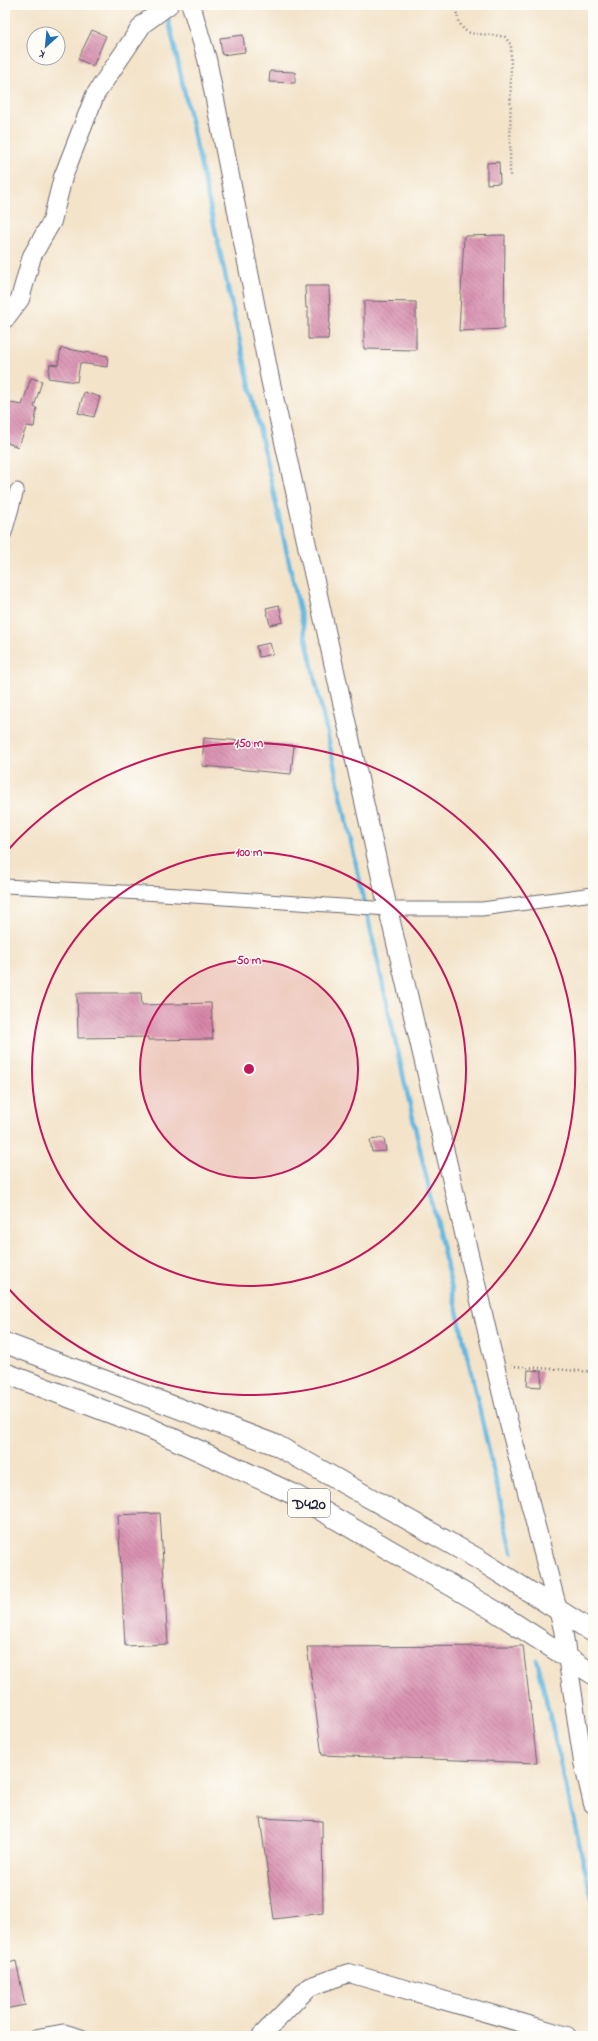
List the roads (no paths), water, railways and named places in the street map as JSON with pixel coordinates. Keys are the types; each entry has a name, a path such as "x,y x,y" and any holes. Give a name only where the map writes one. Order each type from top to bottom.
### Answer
{"main road":[{"name":"D420","path":"5,1344 276,1445 478,1559 593,1632"},
{"name":"D420","path":"5,1373 150,1428 293,1494 495,1611 593,1674"}],"street":[{"path":"5,319 20,299 32,256 52,222 63,177 96,95 143,24 169,5"},
{"path":"191,5 207,59 270,380 388,909 495,1364 559,1610 583,1762 593,1804"},
{"path":"5,533 17,490"},
{"path":"5,886 162,894 388,909 482,910 593,894"},
{"path":"261,2036 309,1987 349,1973 567,2036"},
{"path":"36,2036 64,2031 81,2036"}],"waterway":[{"path":"167,13 396,1044 512,1552"},
{"path":"537,1660 593,1904"}]}
